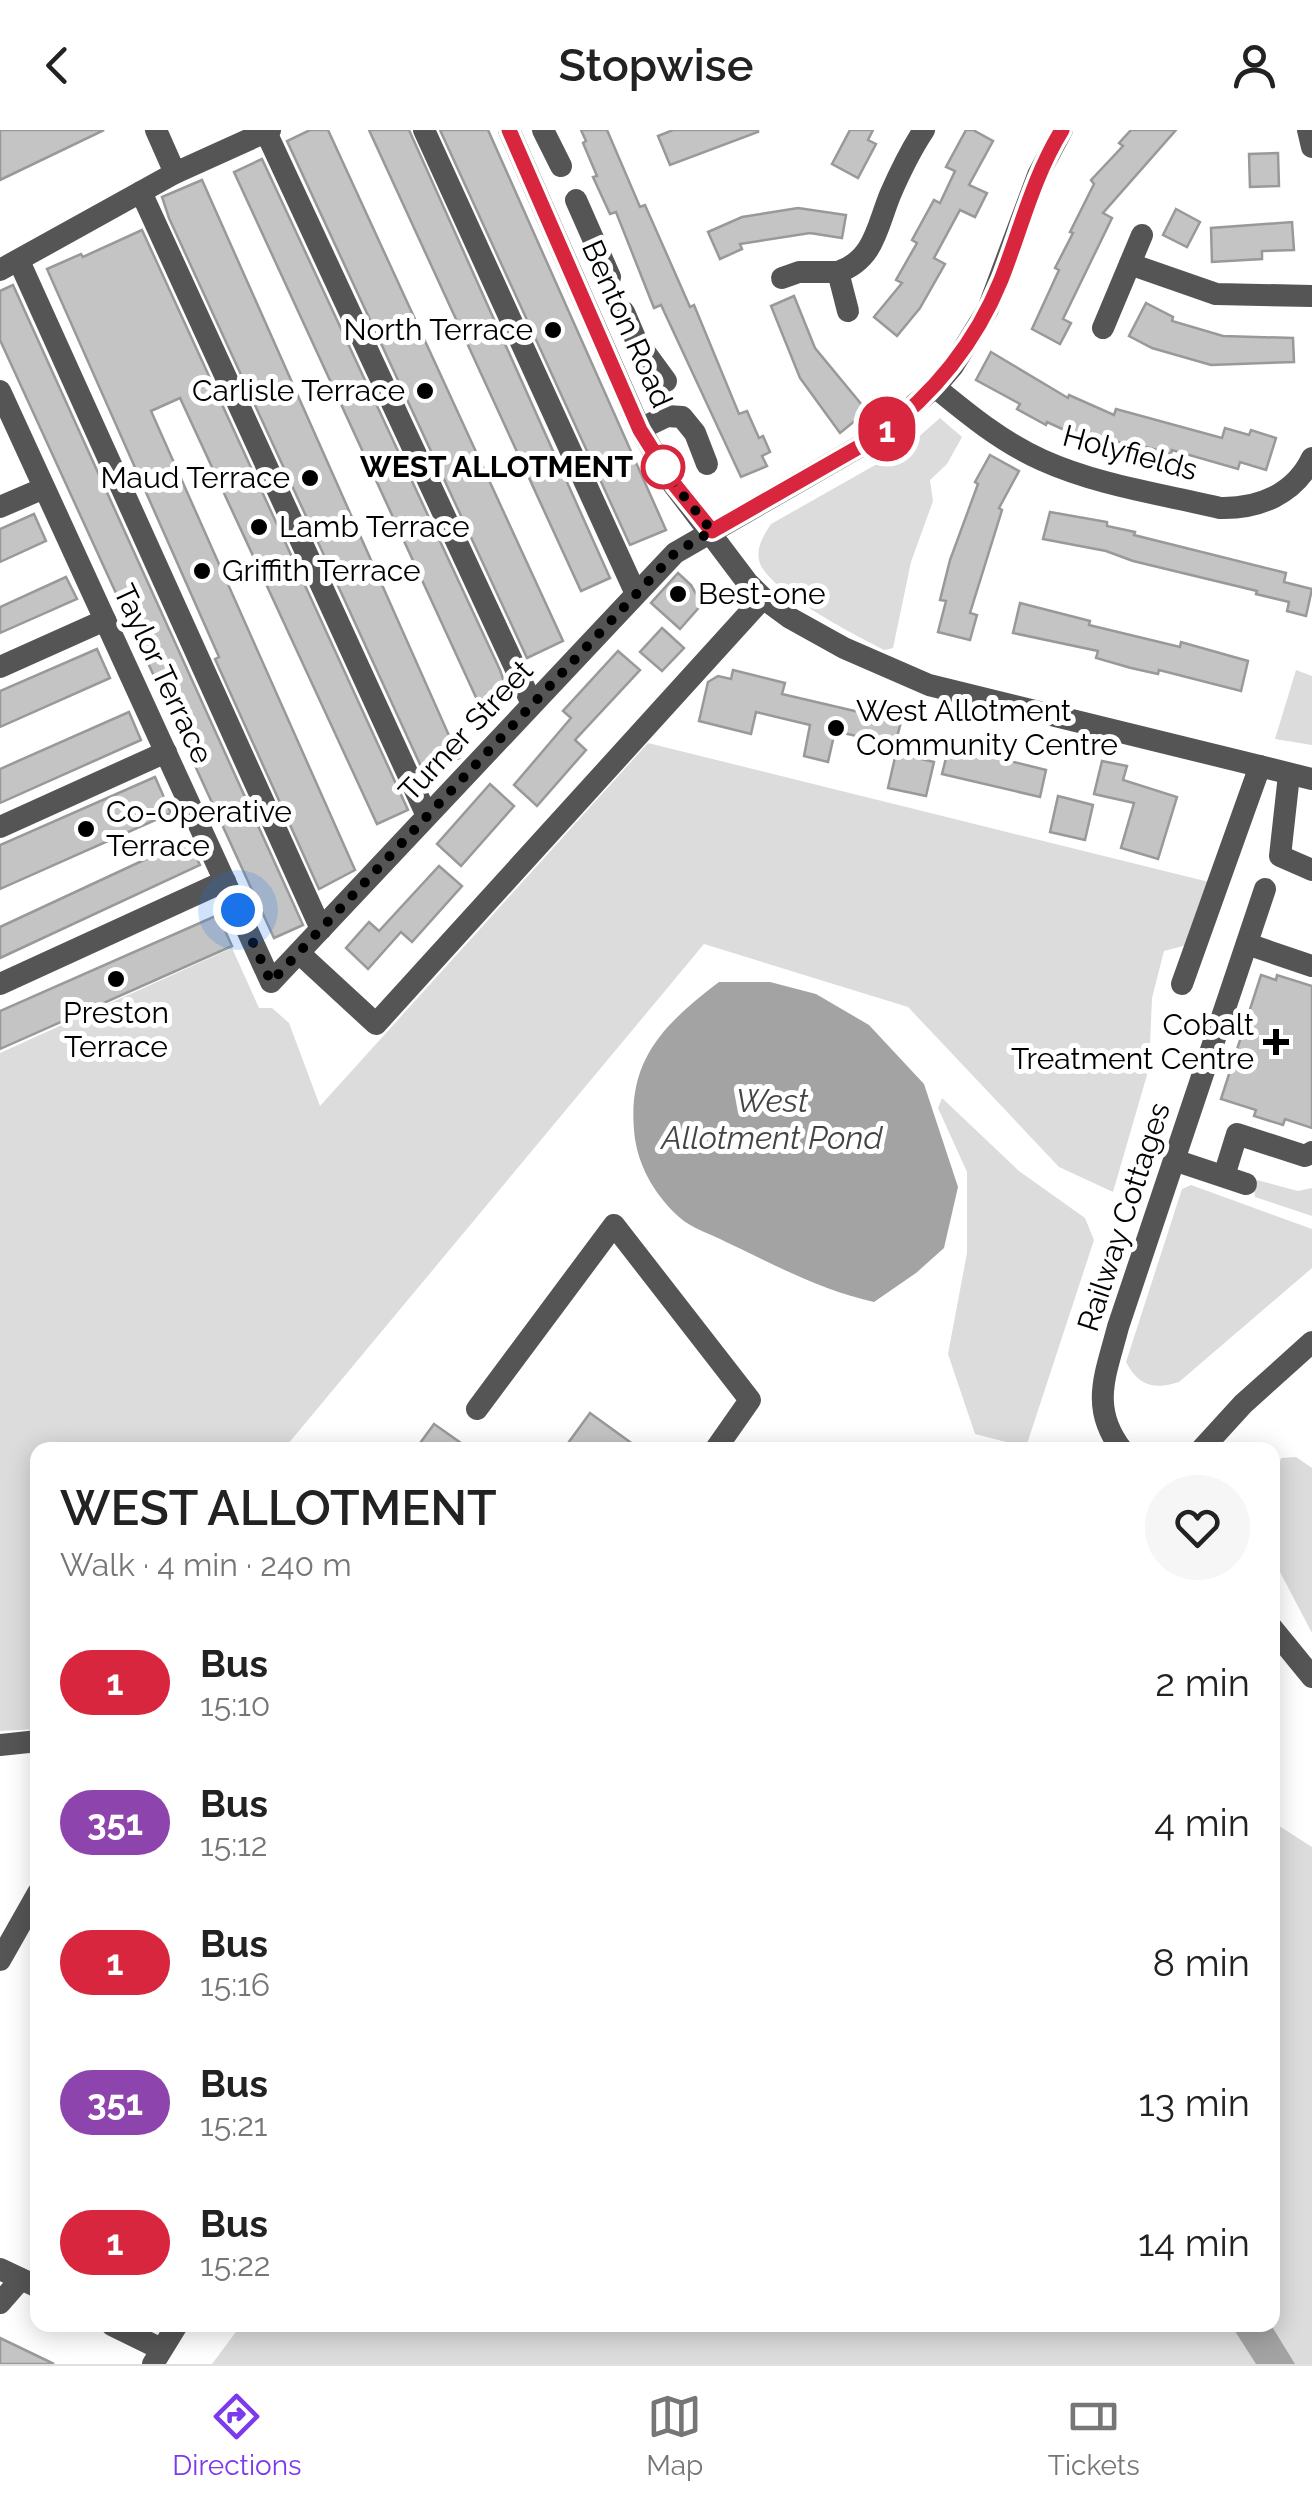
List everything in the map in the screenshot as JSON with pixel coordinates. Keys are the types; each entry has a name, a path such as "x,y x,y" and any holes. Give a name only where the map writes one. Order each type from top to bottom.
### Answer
{"street":[{"path":"156,130 175,172"},
{"path":"424,130 636,594"},
{"name":"Benton Road","path":"509,130 640,430 674,484 764,598 790,618 844,648 929,685 1300,777"},
{"path":"543,130 561,166"},
{"path":"782,278 799,272 851,268 870,250 904,163 924,130"},
{"path":"712,531 878,436 953,366 988,309 1038,175 1062,130"},
{"path":"1308,130 1312,147"},
{"path":"321,929 10,266 175,172 268,131 532,704"},
{"path":"141,192 427,816"},
{"path":"576,200 610,277"},
{"path":"1103,328 1142,235"},
{"path":"562,253 592,238"},
{"path":"1130,264 1216,294 1312,296"},
{"path":"838,272 848,310"},
{"path":"624,312 641,346 666,380"},
{"path":"610,360 641,346"},
{"name":"Holyfields","path":"934,387 980,424 1042,460 1086,476 1220,508 1262,504 1280,494 1306,470 1312,458"},
{"name":"Taylor Terrace","path":"0,391 271,982"},
{"path":"640,430 667,416 682,417 695,433 707,464"},
{"path":"0,507 44,488"},
{"name":"Turner Street","path":"271,982 675,553 712,531"},
{"path":"299,953 376,1024 764,598"},
{"path":"0,667 105,620"},
{"path":"0,827 166,752"},
{"path":"1182,984 1260,766"},
{"path":"1300,777 1280,856 1312,870"},
{"path":"0,984 225,881"},
{"name":"Railway Cottages","path":"1118,1442 1104,1416 1102,1387 1118,1327 1265,888"},
{"path":"1246,944 1312,966"},
{"path":"1224,1176 1237,1134 1305,1156 1312,1152"},
{"path":"1174,1160 1246,1184"},
{"path":"477,1409 614,1225 750,1400 721,1442"},
{"path":"1218,1440 1244,1404 1312,1342"},
{"path":"1280,1638 1312,1677"},
{"path":"0,1744 30,1742"},
{"path":"0,1960 30,1907"},
{"path":"0,2302 20,2278"},
{"path":"122,2332 157,2357 173,2332"}],"shaded area":[{"path":"940,418 962,437 947,464 930,480 933,501 911,562 893,648 884,650 813,611 777,584 759,560 760,546 771,524 907,447"},
{"path":"1296,670 1312,676 1312,745 1275,739"},
{"path":"648,743 1209,882 1187,945 1164,951 1152,998 1149,1068 1113,1192 1059,1167 908,1007 704,944 290,1442 30,1442 30,1729 0,1731 0,1053 232,948 259,1008 272,1008 289,1023 320,1106"},
{"path":"942,1098 1019,1171 1085,1218 1094,1240 1028,1442 1006,1442 975,1434 948,1354 967,1253 967,1172 938,1108"},
{"path":"1253,1179 1298,1191 1312,1188 1312,1216 1255,1197"},
{"path":"1191,1185 1312,1229 1312,1268 1179,1382 1155,1386 1142,1381 1126,1362 1182,1189"},
{"path":"1296,1457 1312,1468 1312,1633 1280,1572 1281,1458"},
{"path":"1280,1826 1312,1847 1312,2364 212,2364 236,2332 1280,2332"}],"water":[{"name":"West Allotment Pond","path":"719,982 770,982 816,994 869,1025 924,1084 958,1187 944,1248 874,1302 816,1284 689,1224 663,1200 645,1172 637,1150 633,1112 642,1068 664,1031"},
{"path":"1235,2332 1275,2332 1295,2364 1256,2364"}],"building":[{"path":"0,130 104,130 0,180"},
{"name":"Carlisle Terrace","path":"310,130 328,130 563,641 527,658 287,141"},
{"path":"369,130 409,130 610,578 581,591"},
{"name":"North Terrace","path":"440,130 488,130 666,530 630,545"},
{"path":"581,130 607,130 640,207 645,205 690,307 694,305 739,414 747,411 759,438 763,436 770,452 762,456 767,466 741,477 661,305 654,308 616,212 610,214 593,177 597,176"},
{"path":"673,130 758,132 670,165 658,136"},
{"path":"850,130 873,130 868,140 876,144 858,178 832,164"},
{"path":"966,130 993,141 969,185 987,193 975,217 960,210 934,258 945,264 920,308 897,336 874,317 902,283 896,280 917,243 912,240 934,200 940,203 955,171 946,167"},
{"path":"1131,130 1176,130 1103,213 1112,218 1063,319 1071,323 1060,344 1032,329 1059,270 1055,268 1073,233 1070,232 1094,184 1091,180 1123,146 1119,143"},
{"path":"1278,153 1279,186 1250,187 1249,154"},
{"path":"262,159 500,670 508,693 480,706 234,172"},
{"name":"Maud Terrace","path":"202,180 459,758 424,773 169,218 162,197"},
{"path":"798,208 846,215 842,238 810,233 740,244 742,249 720,259 708,232 742,217"},
{"path":"1176,209 1200,222 1187,247 1163,235"},
{"path":"1292,222 1294,250 1262,251 1262,259 1212,262 1211,228"},
{"path":"142,230 408,810 377,824 180,398 151,411 355,870 319,889 47,269"},
{"path":"13,285 303,925 274,938 0,340 0,291"},
{"path":"794,296 815,348 867,411 840,433 800,378 771,306"},
{"path":"1146,303 1173,317 1172,321 1223,336 1293,338 1294,362 1211,365 1152,348 1129,336"},
{"path":"991,352 1068,398 1069,395 1114,415 1116,409 1222,438 1225,428 1249,435 1251,430 1276,438 1266,470 1240,462 1238,469 1085,432 1082,438 1047,422 1046,425 1017,409 1020,404 976,380"},
{"path":"990,455 1019,471 999,508 1002,510 970,613 977,615 970,640 938,632 946,601 940,600 978,484 975,482"},
{"path":"1050,512 1107,522 1107,526 1135,532 1134,535 1286,573 1284,582 1312,589 1306,616 1287,611 1289,602 1256,594 1257,591 1106,551 1043,539"},
{"path":"34,514 46,541 0,562 0,529"},
{"name":"Best-one","path":"678,573 702,604 680,629 651,603"},
{"path":"66,577 77,599 0,633 0,607"},
{"path":"1020,603 1090,621 1089,625 1180,647 1181,642 1248,661 1241,691 1159,670 1158,674 1131,668 1096,658 1098,651 1013,633"},
{"path":"662,628 684,648 662,671 640,652"},
{"path":"97,649 110,678 0,727 0,691"},
{"path":"618,651 640,670 575,740 586,750 537,806 514,785 571,718 563,711"},
{"path":"733,670 785,683 782,694 876,716 878,708 903,714 895,745 835,731 828,762 804,756 810,725 756,712 751,734 699,721 708,682 718,676 731,679"},
{"path":"129,712 141,740 0,803 0,769"},
{"path":"949,746 1046,770 1040,797 942,774"},
{"path":"896,753 934,762 926,796 888,788"},
{"path":"1102,761 1127,766 1123,780 1177,797 1158,859 1121,848 1134,803 1094,794"},
{"name":"Co-Operative Terrace","path":"155,777 171,813 0,889 0,845"},
{"path":"490,784 514,806 461,866 437,844"},
{"path":"1058,796 1093,805 1085,840 1050,832"},
{"name":"Co-Operative Terrace","path":"187,840 200,865 0,958 0,927"},
{"path":"439,866 462,886 412,942 401,932 368,969 346,948 369,922 379,931"},
{"name":"Preston Terrace","path":"218,915 232,946 0,1049 0,1011"},
{"name":"Cobalt Treatment Centre","path":"1261,975 1276,980 1277,975 1312,986 1312,1128 1285,1119 1283,1125 1254,1116 1256,1110 1221,1099"},
{"path":"590,1413 630,1442 569,1442"},
{"path":"434,1424 460,1442 421,1442"},
{"path":"0,2338 54,2364 0,2364"}],"bus line":[{"name":"1","path":"509,130 640,430 674,484 712,531 878,436 900,420 953,366 988,309 1038,175 1062,130"}],"place":[{"name":"North Terrace","path":"553,330"},
{"name":"Carlisle Terrace","path":"425,391"},
{"name":"WEST ALLOTMENT","path":"663,467"},
{"name":"Maud Terrace","path":"310,478"},
{"name":"Lamb Terrace","path":"259,527"},
{"name":"Griffith Terrace","path":"202,571"},
{"name":"Best-one","path":"678,594"},
{"name":"West Allotment Community Centre","path":"836,728"},
{"name":"Co-Operative Terrace","path":"86,829"},
{"name":"Preston Terrace","path":"116,979"},
{"name":"Cobalt Treatment Centre","path":"1276,1042"}],"route":[{"path":"238,910 271,982 675,553 712,531 657,457 663,467"}]}
